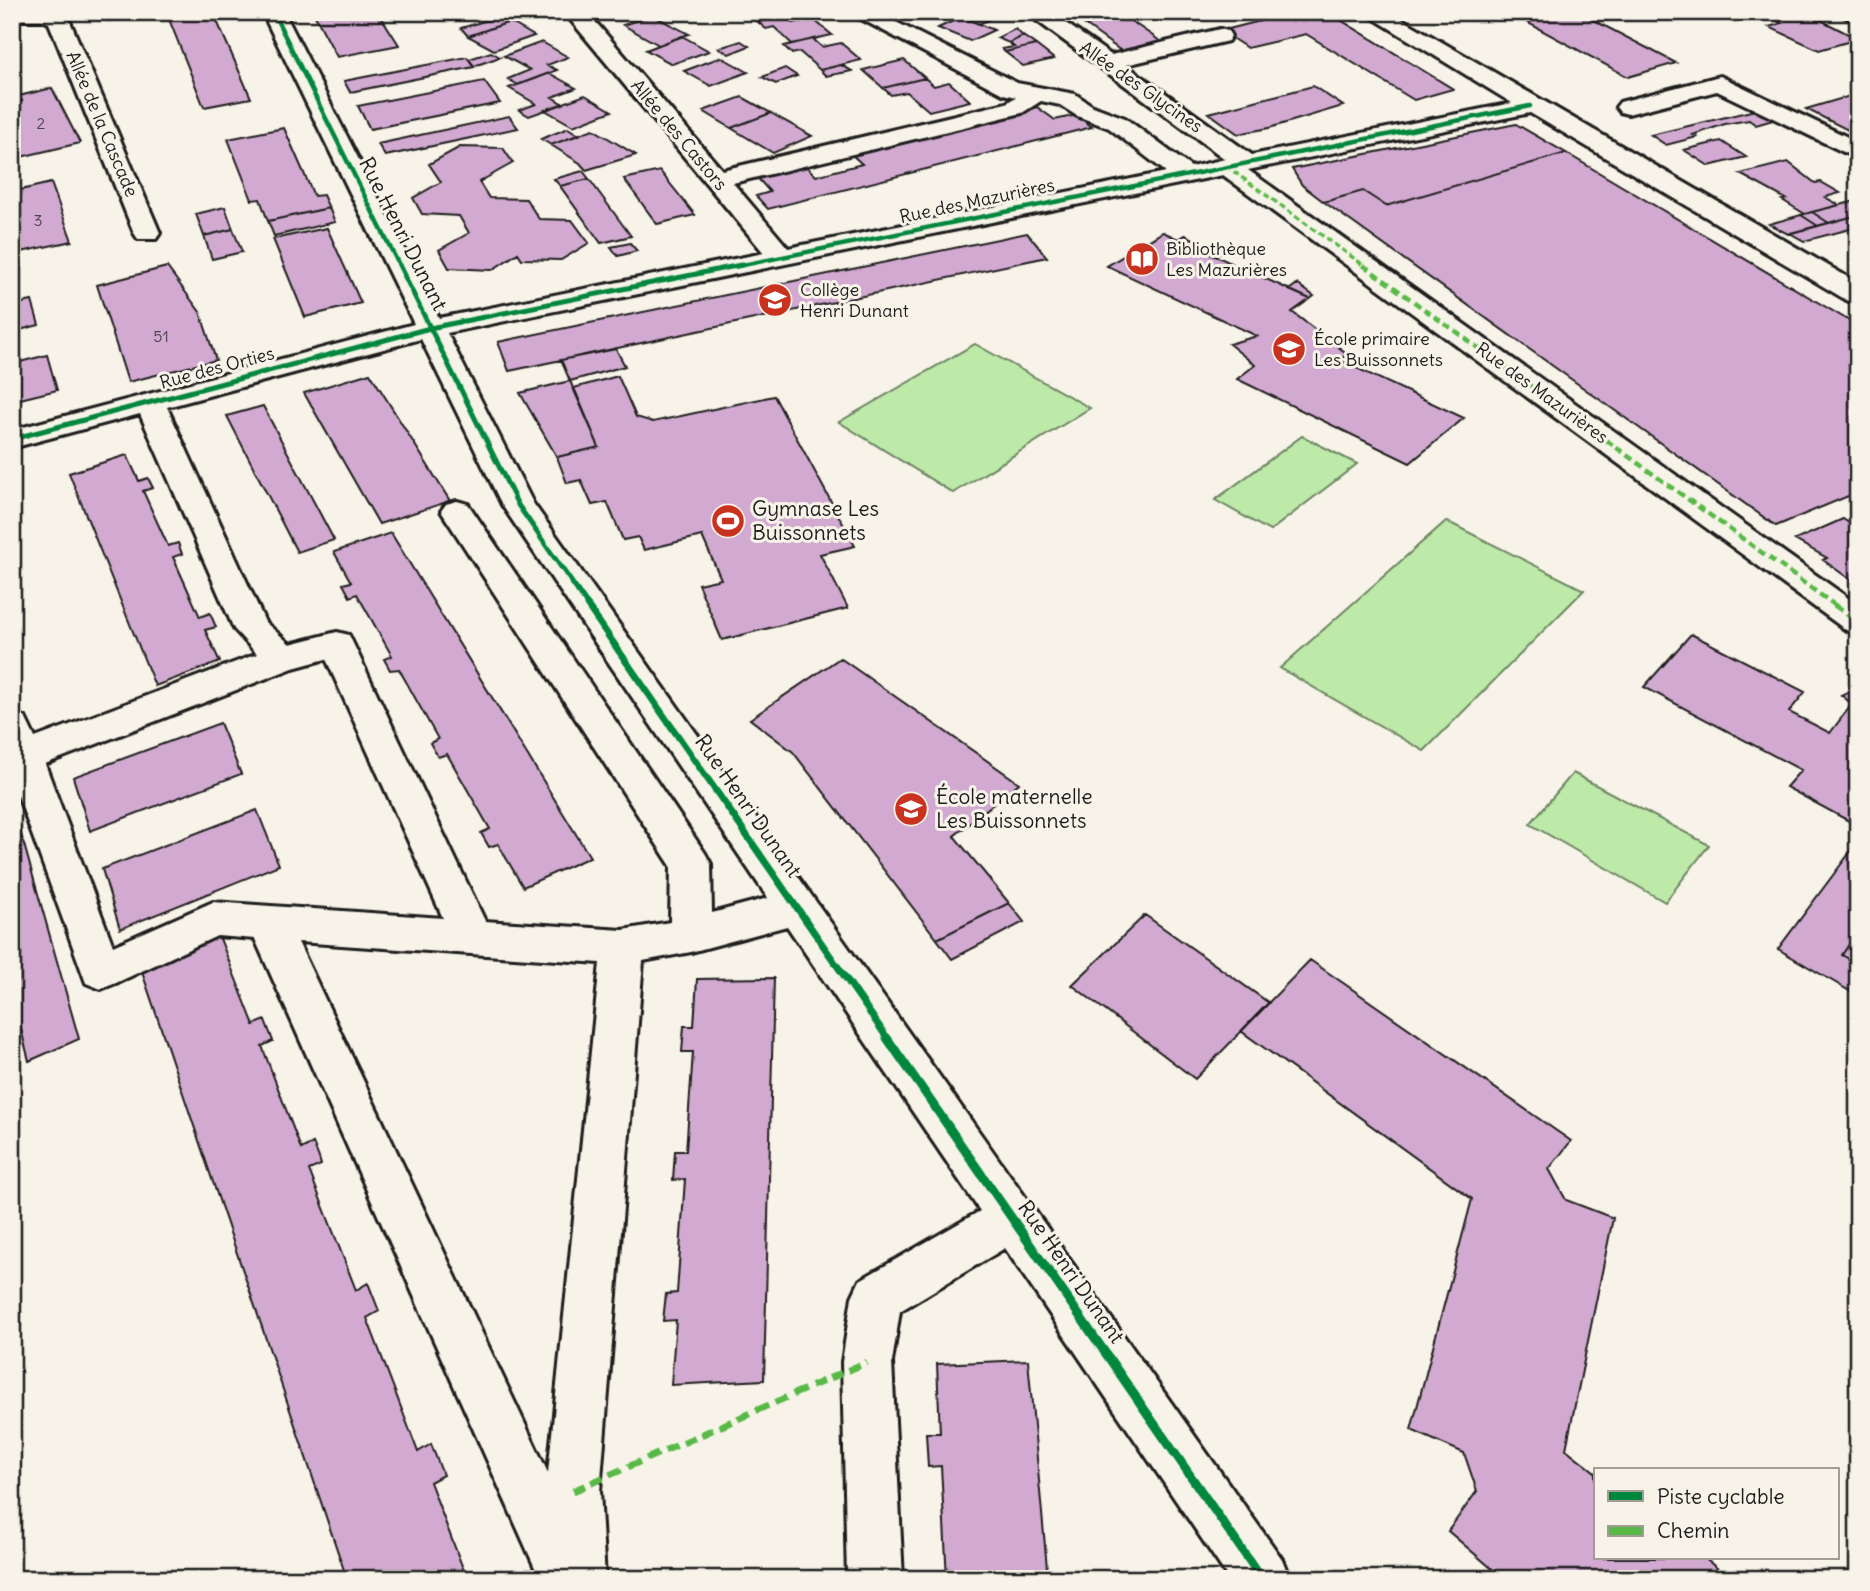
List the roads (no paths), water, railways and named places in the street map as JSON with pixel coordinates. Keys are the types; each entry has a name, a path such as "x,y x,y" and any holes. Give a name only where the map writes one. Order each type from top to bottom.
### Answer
{"street":[{"name":"Rue Henri Dunant","path":"274,12 518,505 1262,1579"},
{"name":"Allée des Castors","path":"575,12 782,257"},
{"path":"859,12 1011,89 1067,99 1085,111 1117,123 1184,174"},
{"name":"Allée des Glycines","path":"1036,12 1108,63 1236,164"},
{"path":"1374,12 1530,106 1858,295"},
{"path":"1847,12 1858,17"},
{"name":"Allée de la Cascade","path":"12,13 45,13 58,19 147,233"},
{"path":"1108,63 1220,36"},
{"path":"1628,107 1720,83 1858,152"},
{"path":"717,179 1014,108 1037,94"},
{"name":"Rue des Mazurières","path":"430,328 1530,106"},
{"name":"Rue des Mazurières","path":"1236,164 1858,622"},
{"name":"Rue des Orties","path":"12,439 430,328"},
{"path":"150,402 251,629 283,658"},
{"path":"457,511 691,864 691,935"},
{"path":"472,937 337,644 283,658 18,741 101,971 213,919 472,937 623,947 691,935 797,907"},
{"path":"269,923 569,1579"},
{"path":"577,1579 573,1492 623,947"},
{"path":"875,1579 867,1362 877,1297 971,1238 1012,1217"}],"place":[{"name":"Bibliothèque Les Mazurières","path":"1142,259"},
{"name":"Collège Henri Dunant","path":"775,300"},
{"name":"École primaire Les Buissonnets","path":"1289,349"},
{"name":"Gymnase Les Buissonnets","path":"728,521"},
{"name":"École maternelle Les Buissonnets","path":"911,809"}]}
